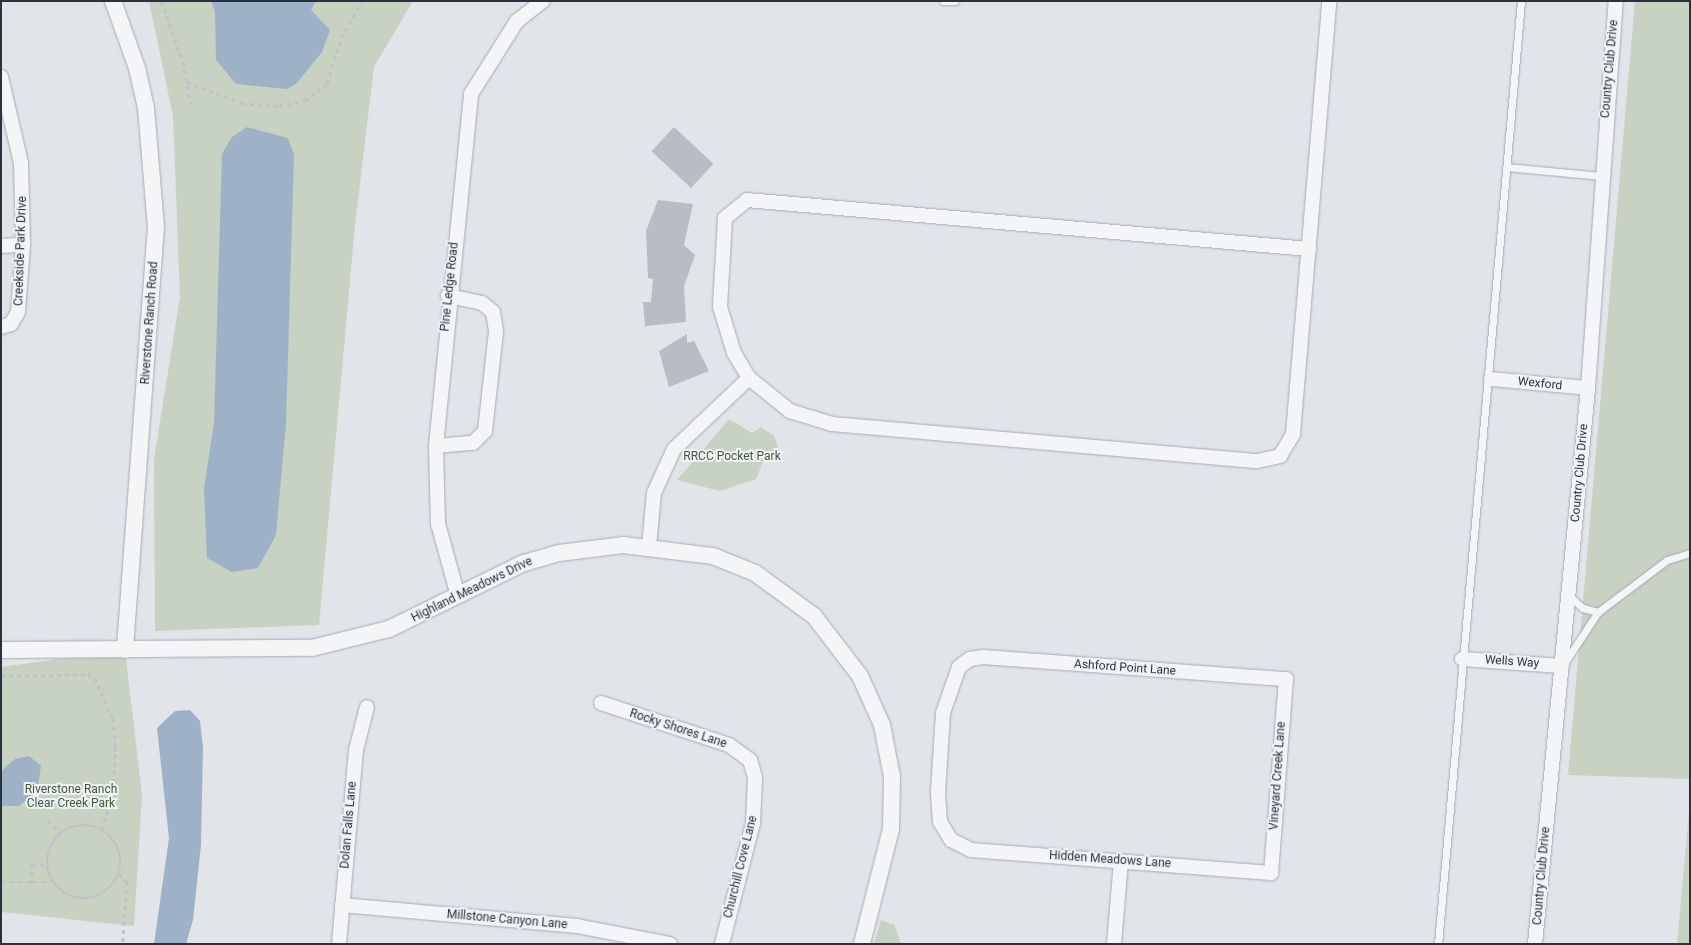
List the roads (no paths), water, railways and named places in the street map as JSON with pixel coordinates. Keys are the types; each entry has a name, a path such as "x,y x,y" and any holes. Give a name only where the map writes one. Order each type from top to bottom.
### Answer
{"street":[{"name":"Riverstone Ranch Road","path":"112,1 137,68 146,108 156,226 125,650"},
{"name":"Pine Ledge Road","path":"458,596 438,524 436,446 448,296 471,94 517,22 543,1"},
{"path":"1309,249 747,200 725,218 720,307 734,353 749,378 790,411 832,424 1270,460 1288,447 1293,434 1309,249 1329,1"},
{"name":"Country Club Drive","path":"1535,944 1588,388 1601,176 1616,1"},
{"name":"Creekside Park Drive","path":"1,78 21,163 24,245 18,312 11,324 1,327"},
{"path":"1,246 24,245"},
{"path":"436,446 473,443 484,431 496,331 493,312 482,303 448,296"},
{"path":"649,546 654,493 674,449 749,378"},
{"name":"Wexford","path":"1491,379 1588,388"},
{"name":"Highland Meadows Drive","path":"1,650 312,648 389,629 524,564 558,552 591,546 649,546 712,556 755,574 814,616 860,676 882,726 893,802 884,861 862,944"},
{"name":"Ashford Point Lane","path":"952,840 940,822 938,751 948,690 965,662 983,658 1286,679"},
{"name":"Wells Way","path":"1462,659 1562,666"},
{"name":"Vineyard Creek Lane","path":"1271,872 1286,679"},
{"name":"Rocky Shores Lane","path":"601,703 729,745 750,760"},
{"name":"Dolan Falls Lane","path":"339,944 356,750 367,707"},
{"name":"Churchill Cove Lane","path":"722,944 753,823 755,778 750,760"},
{"name":"Hidden Meadows Lane","path":"952,840 971,850 1271,872"},
{"path":"1114,944 1121,861"},
{"name":"Millstone Canyon Lane","path":"342,905 577,926 670,944"}],"lane":[{"path":"943,1 955,1"},
{"path":"1438,944 1462,659 1491,379 1521,1"},
{"path":"1507,168 1601,176"},
{"path":"1562,666 1598,612 1667,560 1690,553"},
{"path":"1569,596 1583,608 1598,612"}],"water":[{"path":"211,1 316,1 311,10 330,30 322,52 296,84 287,89 236,84 216,60 215,12"},
{"path":"247,127 288,138 294,155 286,424 276,535 258,568 232,572 207,558 204,489 214,422 222,154 232,137"},
{"path":"190,710 200,721 203,747 201,845 193,920 186,944 154,944 169,838 157,728 175,711"},
{"path":"29,756 41,766 37,791 19,806 1,806 1,771 15,759"}],"park label":[{"name":"RRCC Pocket Park","path":"732,457"},
{"name":"Riverstone Ranch Clear Creek Park","path":"71,797"}]}
